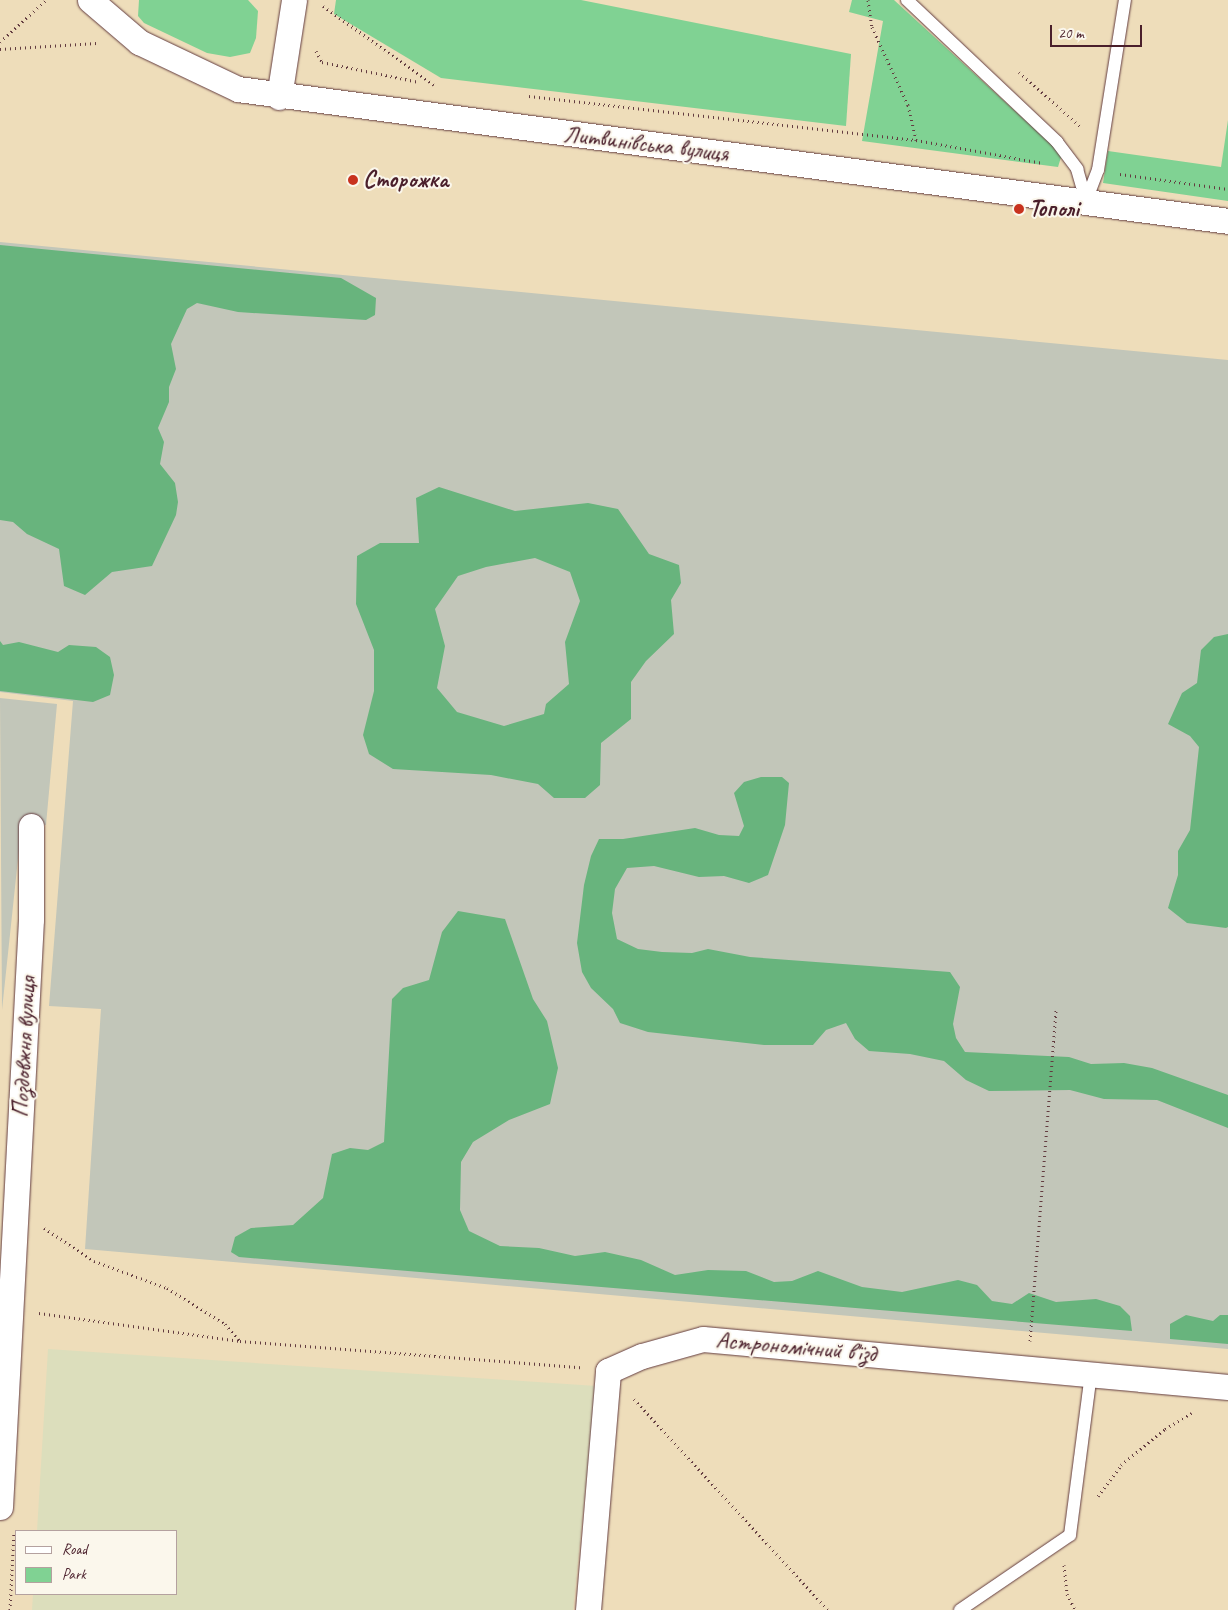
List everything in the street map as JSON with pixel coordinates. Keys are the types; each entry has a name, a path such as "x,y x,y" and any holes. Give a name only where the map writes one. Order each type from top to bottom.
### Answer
{"street":[{"path":"280,97 294,0"},
{"name":"Литвинівська вулиця","path":"97,3 139,42 238,89 280,97 1086,200 1228,221"},
{"name":"Поздовжня вулиця","path":"0,1507 31,920 31,826"},
{"name":"Астрономічний в'їзд","path":"608,1371 642,1356 703,1339 1228,1387"},
{"path":"588,1610 608,1371"}],"lane":[{"path":"907,0 1057,142 1077,169 1086,200"},
{"path":"1086,200 1098,170 1125,0"},
{"path":"960,1610 1070,1535 1091,1374"}],"path":[{"path":"0,42 46,0"},
{"path":"314,0 434,86"},
{"path":"868,0 872,27 908,105 916,140"},
{"path":"0,49 139,42"},
{"path":"312,44 322,62 444,87"},
{"path":"523,96 916,140 1077,169"},
{"path":"1080,122 1083,130"},
{"path":"1098,170 1228,190"},
{"path":"1028,1368 1056,1009"},
{"path":"15,1210 94,1261 167,1288 225,1324 240,1341"},
{"path":"9,1310 240,1341 608,1371 828,1610"},
{"path":"1075,1610 1067,1594 1064,1566 1070,1535 1121,1465 1165,1429 1197,1410"}],"shaded area":[{"path":"0,242 1228,360 1228,1349 85,1249 101,1009 49,1006 73,701 0,692"},
{"path":"0,698 57,704 46,825 22,821 2,1010"},
{"path":"48,1349 596,1386 573,1610 32,1610 33,1595 178,1595 178,1530 37,1530"}],"green space":[{"path":"139,0 248,0 258,11 256,38 250,53 230,57 207,53 144,23 138,16"},
{"path":"336,0 581,0 851,54 846,126 441,78 334,14"},
{"path":"852,0 894,0 1062,154 1058,167 862,141 883,21 849,12"},
{"path":"1228,120 1228,201 1103,183 1108,151 1221,167"},
{"path":"0,245 341,278 376,298 375,315 366,320 238,312 197,303 187,309 171,344 176,369 169,387 169,402 158,428 164,442 160,464 175,483 178,502 176,515 152,566 112,572 85,595 64,586 59,549 27,534 13,522 0,520"},
{"path":"439,487 515,511 588,503 618,509 649,554 679,565 681,583 671,600 674,634 646,661 631,682 631,719 601,743 600,785 585,798 554,798 538,784 491,775 393,769 369,754 363,735 374,691 374,650 356,604 357,556 380,543 419,543 416,498","holes":["535,558 570,572 580,601 565,642 569,684 546,704 544,714 504,726 457,712 437,688 445,646 435,609 458,576 486,567"]},
{"path":"1228,634 1228,927 1226,928 1187,923 1168,908 1178,875 1178,851 1190,830 1199,747 1190,736 1168,724 1182,693 1197,683 1201,650 1214,637"},
{"path":"0,641 3,645 19,642 58,652 69,645 96,647 110,657 114,675 110,695 93,702 0,691"},
{"path":"761,777 782,777 789,783 785,825 768,875 749,883 724,876 699,877 654,866 627,868 615,889 612,913 617,939 638,949 662,952 692,953 708,949 750,957 950,972 960,987 953,1024 956,1038 965,1052 1069,1057 1091,1064 1124,1063 1152,1068 1228,1095 1228,1128 1157,1100 1104,1099 1070,1090 989,1091 966,1080 944,1061 910,1054 869,1051 855,1039 846,1023 826,1030 813,1045 764,1045 648,1032 620,1023 613,1009 591,988 582,972 577,943 584,885 591,856 599,839 623,839 695,828 719,835 739,836 744,826 734,793 744,782"},
{"path":"458,911 505,919 533,999 547,1021 558,1068 550,1104 509,1120 473,1142 461,1162 460,1210 469,1231 500,1246 539,1248 575,1256 605,1252 641,1260 675,1275 708,1270 746,1271 774,1282 792,1281 818,1271 862,1287 902,1292 958,1280 977,1285 992,1301 1012,1304 1029,1293 1056,1302 1096,1299 1120,1306 1130,1316 1132,1331 239,1257 231,1252 235,1237 251,1228 293,1225 323,1198 332,1154 350,1148 368,1150 384,1142 392,999 403,988 429,980 442,932"},
{"path":"1186,1315 1213,1321 1220,1315 1228,1315 1228,1344 1170,1339 1170,1324"}],"place":[{"name":"Сторожка","path":"353,180"},
{"name":"Тополі","path":"1019,209"}]}
